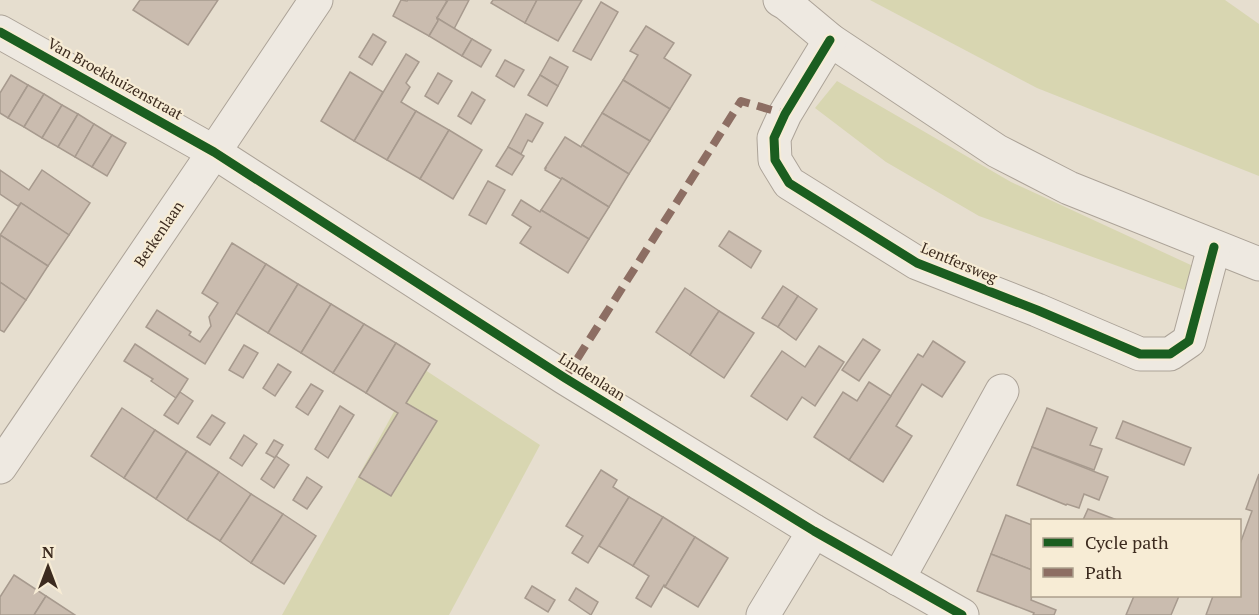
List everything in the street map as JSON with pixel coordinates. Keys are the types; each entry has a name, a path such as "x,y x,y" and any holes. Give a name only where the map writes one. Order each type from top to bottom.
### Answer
{"street":[{"name":"Berkenlaan","path":"0,467 316,0"},
{"path":"780,0 830,40 997,151 1069,188 1259,264"},
{"name":"Van Broekhuizenstraat","path":"0,32 214,152"},
{"name":"Lentfersweg","path":"830,40 785,114 774,138 775,160 789,183 917,263 1037,310 1140,354 1170,354 1189,341 1214,247"},
{"name":"Lindenlaan","path":"214,152 565,378 814,531 962,615"},
{"path":"898,579 1002,391"},
{"path":"763,615 814,531"}],"shaded area":[{"path":"870,0 1225,0 1259,24 1259,176 1037,88"},
{"path":"837,81 1011,182 1193,266 1187,291 979,216 886,162 815,108"},
{"path":"419,366 540,445 449,615 282,615"}],"building":[{"path":"140,0 218,0 188,45 133,10"},
{"path":"401,0 447,1 429,36 393,16"},
{"path":"448,0 469,0 454,29 437,18"},
{"path":"493,0 537,0 525,23 491,3"},
{"path":"537,0 582,0 558,41 525,23"},
{"path":"601,2 618,12 591,60 573,51"},
{"path":"437,18 472,39 462,56 429,36 438,21"},
{"path":"646,26 674,43 664,58 691,75 670,109 623,80 638,55 630,51"},
{"path":"373,34 386,42 372,65 359,57"},
{"path":"472,39 491,50 481,67 462,56"},
{"path":"406,54 419,62 406,83 410,87 401,102 416,111 387,160 354,141"},
{"path":"550,57 568,67 558,86 540,75"},
{"path":"505,60 524,70 514,87 496,76"},
{"path":"350,72 383,92 354,141 321,121"},
{"path":"438,73 452,81 438,104 425,96"},
{"path":"11,75 28,85 8,118 0,113 0,93"},
{"path":"540,75 558,86 547,106 528,95"},
{"path":"623,80 670,109 650,141 602,113"},
{"path":"28,85 44,94 24,127 8,118"},
{"path":"472,92 485,100 471,124 458,116"},
{"path":"44,94 62,105 42,138 24,127"},
{"path":"62,105 78,114 58,147 42,138"},
{"path":"416,111 449,130 420,179 387,160"},
{"path":"602,113 650,141 629,174 582,145"},
{"path":"78,114 94,124 75,157 58,147"},
{"path":"526,114 543,123 532,142 528,140 521,154 508,147"},
{"path":"94,124 112,135 92,167 75,157"},
{"path":"449,130 482,150 453,199 420,179"},
{"path":"112,135 126,143 107,176 92,167"},
{"path":"565,137 629,174 609,207 545,170"},
{"path":"508,147 524,156 512,175 496,166"},
{"path":"0,170 29,190 42,170 90,203 69,235 21,203 18,206 0,194"},
{"path":"562,178 609,207 589,239 541,210"},
{"path":"488,181 505,190 486,224 469,215"},
{"path":"521,200 589,239 568,273 520,243 531,227 512,215"},
{"path":"21,203 69,235 48,266 0,235"},
{"path":"729,231 761,251 751,268 719,246"},
{"path":"0,235 48,266 26,300 0,282"},
{"path":"232,243 266,264 205,364 146,327 157,310 191,332 189,335 200,342 211,326 209,317 218,303 202,293"},
{"path":"266,264 298,284 268,333 236,313"},
{"path":"0,282 26,300 4,332 0,330"},
{"path":"298,284 331,304 301,353 268,333"},
{"path":"783,286 798,296 778,327 762,318"},
{"path":"685,288 719,311 690,355 656,332"},
{"path":"798,296 817,309 796,340 778,327"},
{"path":"331,304 364,324 333,373 301,353"},
{"path":"719,311 754,333 724,378 690,355"},
{"path":"364,324 396,343 366,393 333,373"},
{"path":"863,339 880,350 859,381 842,370"},
{"path":"933,341 965,362 942,397 922,384 896,426 912,436 883,482 849,460 918,354 923,357"},
{"path":"396,343 430,364 406,403 437,421 391,496 359,477 398,413 366,393"},
{"path":"135,344 188,379 176,398 151,381 153,379 124,361"},
{"path":"244,345 258,353 243,378 229,370"},
{"path":"819,346 844,362 815,406 802,397 787,420 751,396 782,351 805,367"},
{"path":"278,364 291,372 275,396 263,388"},
{"path":"869,382 891,396 849,460 814,437 843,392 857,401"},
{"path":"311,384 323,391 308,415 296,407"},
{"path":"180,392 193,401 178,424 164,415"},
{"path":"340,406 354,415 328,458 315,449"},
{"path":"122,408 155,430 124,478 91,456"},
{"path":"1047,408 1097,428 1090,445 1102,449 1094,470 1032,447"},
{"path":"212,415 225,423 210,445 197,437"},
{"path":"1123,421 1191,448 1184,465 1116,438"},
{"path":"155,430 187,451 156,499 124,478"},
{"path":"244,435 257,444 242,466 230,458"},
{"path":"274,440 283,445 275,458 266,453"},
{"path":"1032,447 1108,477 1099,500 1084,494 1079,508 1017,485"},
{"path":"187,451 219,472 187,520 156,499"},
{"path":"276,456 289,465 274,488 261,479"},
{"path":"601,470 617,480 613,487 629,497 588,563 572,553 583,536 566,526"},
{"path":"219,472 251,494 220,541 187,520"},
{"path":"1259,474 1259,615 1206,615 1213,597 1241,597 1241,541 1252,511 1246,509"},
{"path":"307,477 322,487 307,509 293,500"},
{"path":"251,494 283,514 251,563 220,541"},
{"path":"629,497 663,517 633,566 599,546"},
{"path":"1088,509 1114,519 1083,519"},
{"path":"283,514 316,536 284,584 251,563"},
{"path":"1006,515 1031,525 1031,570 991,554"},
{"path":"663,517 695,537 651,607 636,598 649,576 633,566"},
{"path":"695,537 728,558 698,607 665,587"},
{"path":"991,554 1031,570 1031,600 1056,610 1054,615 1033,615 1034,613 977,591"},
{"path":"14,575 46,596 34,615 0,615 0,597"},
{"path":"532,586 555,600 548,612 525,598"},
{"path":"576,588 598,602 591,615 569,600"},
{"path":"46,596 75,615 34,615"},
{"path":"1134,597 1179,597 1171,615 1126,615"}],"marked path":[{"path":"565,378 741,101 785,114"}],"cycle path":[{"path":"0,32 214,152 565,378 814,531 962,615"},
{"path":"830,40 785,114 774,138 775,160 789,183 917,263 1037,310 1140,354 1170,354 1189,341 1214,247"}]}
